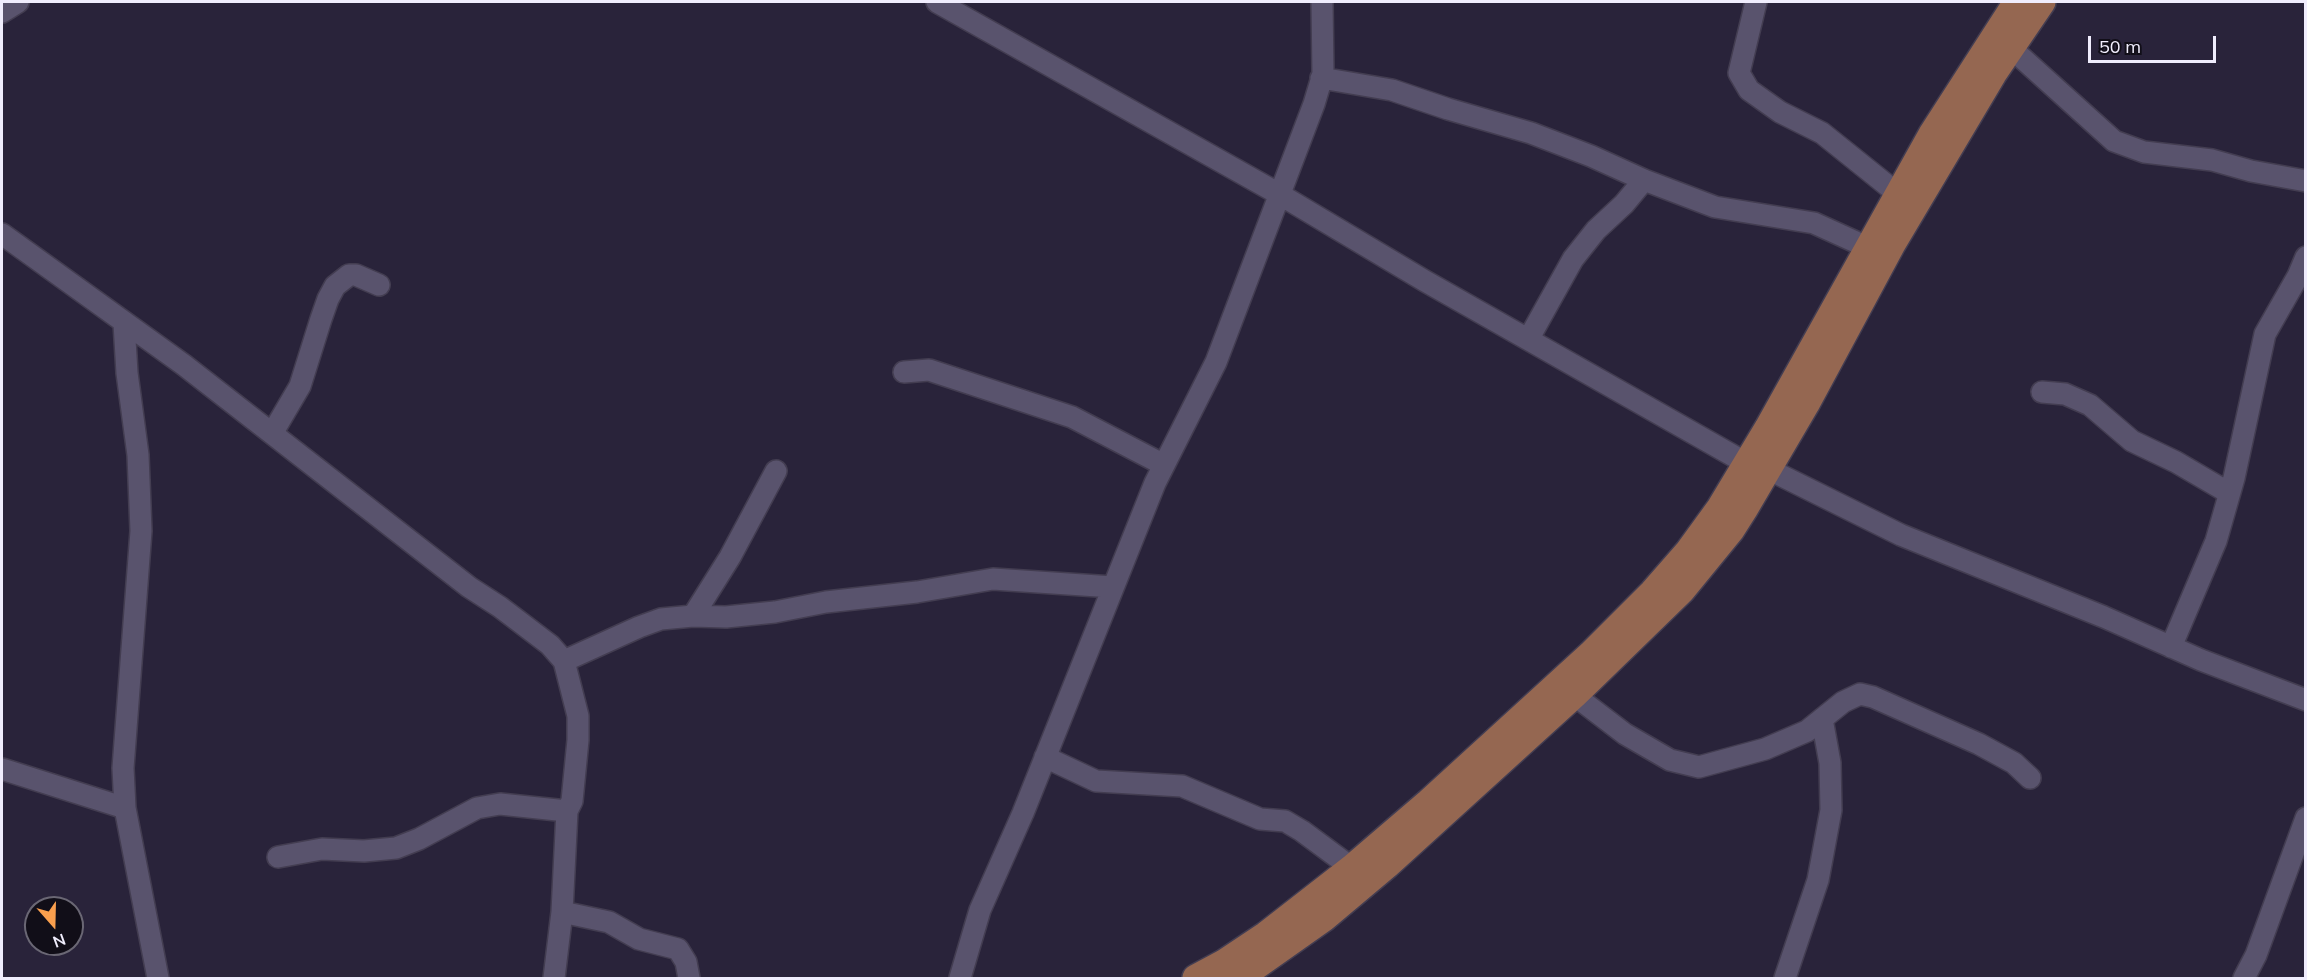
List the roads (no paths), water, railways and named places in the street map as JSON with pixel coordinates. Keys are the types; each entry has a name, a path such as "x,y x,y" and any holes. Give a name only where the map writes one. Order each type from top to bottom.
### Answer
{"main road":[{"path":"1239,978 1324,918 1456,803 1574,695 1682,590 1731,530 1757,466 1898,194 1932,134 2017,2"},
{"path":"1196,978 1224,963 1266,935 1352,868 1429,802 1591,654 1653,592 1688,552 1720,508 1757,466 1993,74 2042,2"}],"street":[{"path":"2,12 18,2"},
{"path":"937,2 1279,194 1425,281 1757,466 1901,535 2171,647 2306,700"},
{"path":"960,978 980,910 1164,465 1216,362 1314,104 1321,78 1322,2"},
{"path":"1756,2 1739,73 1749,90 1780,112 1822,133 1898,194"},
{"path":"2011,48 2114,141 2144,152 2212,160 2251,171 2306,182"},
{"path":"1321,78 1392,90 1532,133 1715,207 1814,224 1869,248"},
{"path":"1529,339 1573,258 1596,230 1624,204 1644,180"},
{"path":"2,234 184,364 469,587 542,638 564,661 578,716 578,740 572,801 567,811 562,912 554,978"},
{"path":"2171,647 2216,542 2265,334 2298,276 2306,257"},
{"path":"273,432 300,386 321,319 335,286 349,275 356,275 379,285"},
{"path":"124,323 127,373 138,455 141,531 123,768 125,808 158,978"},
{"path":"904,372 929,370 1072,417 1164,465"},
{"path":"2042,392 2065,394 2090,405 2132,441 2176,462 2229,493"},
{"path":"693,616 730,556 776,471"},
{"path":"564,661 661,619 693,616 726,617 775,612 825,602 917,592 993,579 1113,587"},
{"path":"1574,695 1624,734 1670,760 1699,767 1765,749 1807,731 1843,702 1860,694 1873,697 1979,744 2014,763 2030,778"},
{"path":"1785,978 1818,880 1831,810 1830,763 1822,719"},
{"path":"1045,757 1096,781 1182,786 1260,819 1285,821 1352,868"},
{"path":"2,769 125,808"},
{"path":"278,856 322,849 364,851 396,848 477,808 500,804 567,811"},
{"path":"2244,978 2256,955 2306,818"},
{"path":"562,912 609,922 639,939 678,949 686,962 689,978"}]}
